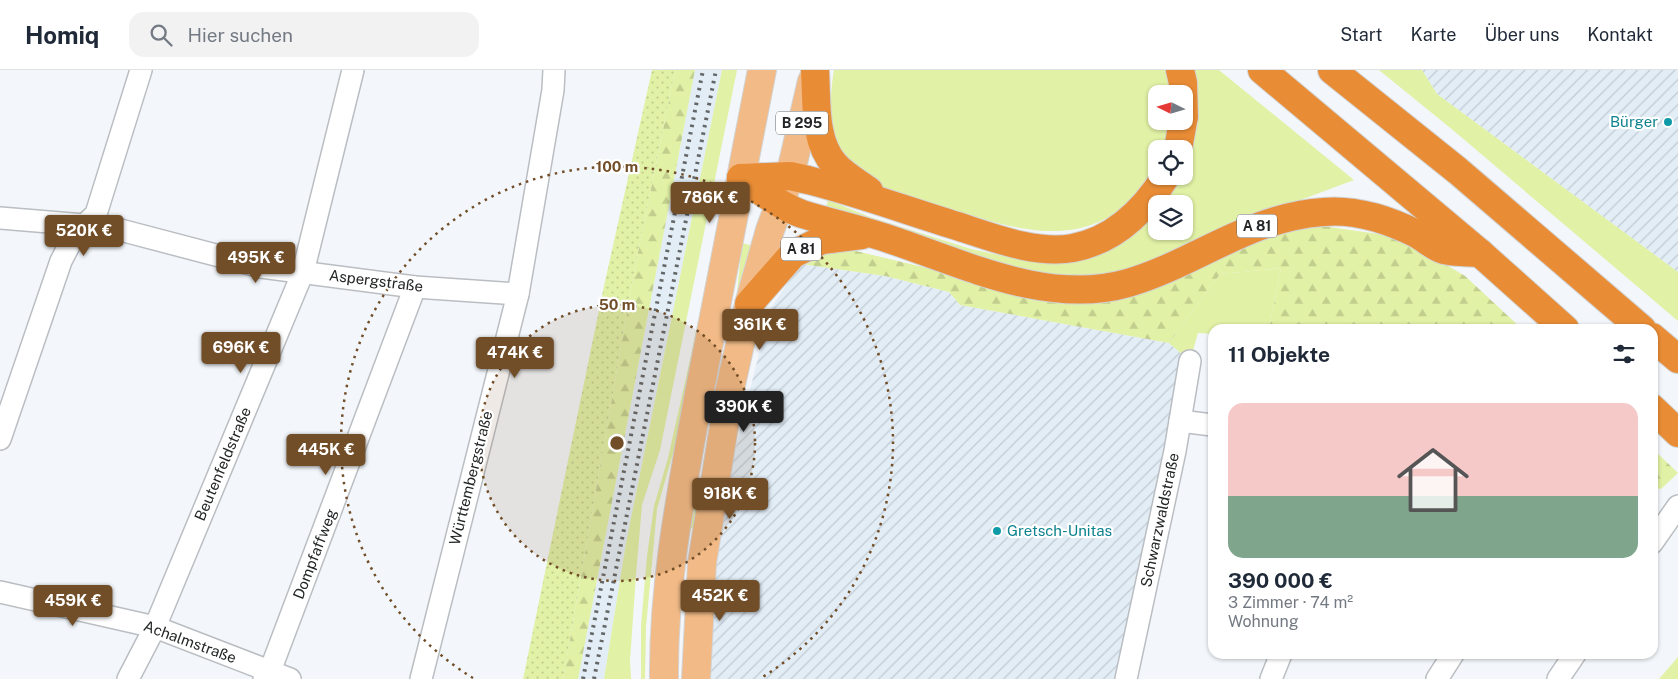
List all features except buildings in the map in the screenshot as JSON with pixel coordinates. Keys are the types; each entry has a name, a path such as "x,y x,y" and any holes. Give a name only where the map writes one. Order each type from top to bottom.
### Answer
{"highway":[{"path":"815,70 818,123 827,153 834,165 892,206"},
{"path":"1180,70 1183,85"},
{"path":"1262,70 1480,253 1559,324"},
{"path":"1332,70 1458,171 1636,324"},
{"path":"1366,70 1383,110"},
{"path":"741,178 790,176 823,183 999,239 1046,249 1071,248 1092,243 1116,232 1135,216 1160,185"},
{"name":"A 81","path":"741,178 780,204 801,213 875,234 1010,280 1073,290 1106,288 1128,283 1151,275 1261,224 1291,215 1325,211 1360,214 1390,222 1444,250 1480,253"},
{"name":"A 81","path":"749,304 793,254 805,247 822,240 875,234"},
{"path":"1658,343 1678,360"},
{"path":"1658,414 1678,433"}],"main road":[{"name":"B 295","path":"741,178 762,70"},
{"name":"B 295","path":"780,204 790,176 815,70"},
{"path":"664,679 664,637 673,534 741,178"},
{"path":"696,679 702,563 730,389 749,304 780,204"},
{"path":"673,534 685,533 691,539 702,563"}],"street":[{"name":"Beutenfeldstraße","path":"128,679 155,627 303,272 353,70"},
{"name":"Württembergstraße","path":"421,679 518,294 553,90 554,70"},
{"path":"0,439 8,388 61,261 75,234 96,214 136,71"},
{"name":"Aspergstraße","path":"0,218 108,227 261,267 415,288 518,294"},
{"name":"Dompfaffweg","path":"267,675 415,288"},
{"name":"Schwarzwaldstraße","path":"1126,679 1180,421 1190,361"},
{"path":"1180,421 1208,424"},
{"path":"1658,534 1678,506"},
{"name":"Achalmstraße","path":"0,592 155,627 267,675 290,679"},
{"path":"1271,679 1279,659"},
{"path":"1438,679 1450,659"},
{"path":"1558,679 1572,659"}],"shaded area":[{"path":"695,70 722,70 626,543 604,679 578,679"},
{"path":"1422,70 1678,70 1678,272 1437,94"},
{"path":"801,264 884,276 949,292 960,305 1169,343 1190,361 1126,679 698,679 722,519 736,447 770,309"}],"green space":[{"path":"652,70 675,70 634,272 563,679 523,679 604,286"},
{"path":"675,70 695,70 578,679 563,679 634,272"},
{"path":"722,70 737,70 660,450 642,505 630,661 631,679 604,679 626,543"},
{"path":"749,70 678,436 657,509 646,627 645,679 641,679 641,626 647,556 654,506 668,458 691,355"},
{"path":"834,70 1171,70 1174,85 1148,85 1148,130 1172,130 1170,140 1148,140 1148,185 1127,205 1105,219 1083,227 1060,231 1037,230 991,221 888,190 872,183 841,156 835,144 831,112"},
{"path":"1190,70 1219,70 1354,180 1290,204 1138,271 1064,279 1008,267 882,224 826,208 828,200 870,217 971,249 1013,258 1148,212 1148,240 1193,240 1193,195 1167,195 1173,185 1193,185 1193,141 1196,112"},
{"path":"1379,70 1422,70 1437,94 1678,272 1678,321 1454,131"},
{"path":"1315,225 1400,237 1465,276 1517,324 1270,324 1281,268 1220,274 1169,343 960,305 949,292 885,276 801,264 835,246 1065,301 1118,300 1200,266 1255,238"},
{"path":"742,243 757,247 735,313"},
{"path":"1281,268 1270,324 1208,324 1208,334 1198,333 1190,361 1169,343 1220,274"},
{"path":"1658,454 1678,473 1661,489 1658,488"},
{"path":"699,488 703,488 699,533 686,525 694,492"},
{"path":"1678,657 1678,679 1659,679"}],"railway":[{"path":"583,679 703,70"},
{"path":"594,679 716,70"}],"place":[{"name":"Bürger","path":"1668,122"},
{"name":"Gretsch-Unitas","path":"997,531"}]}
